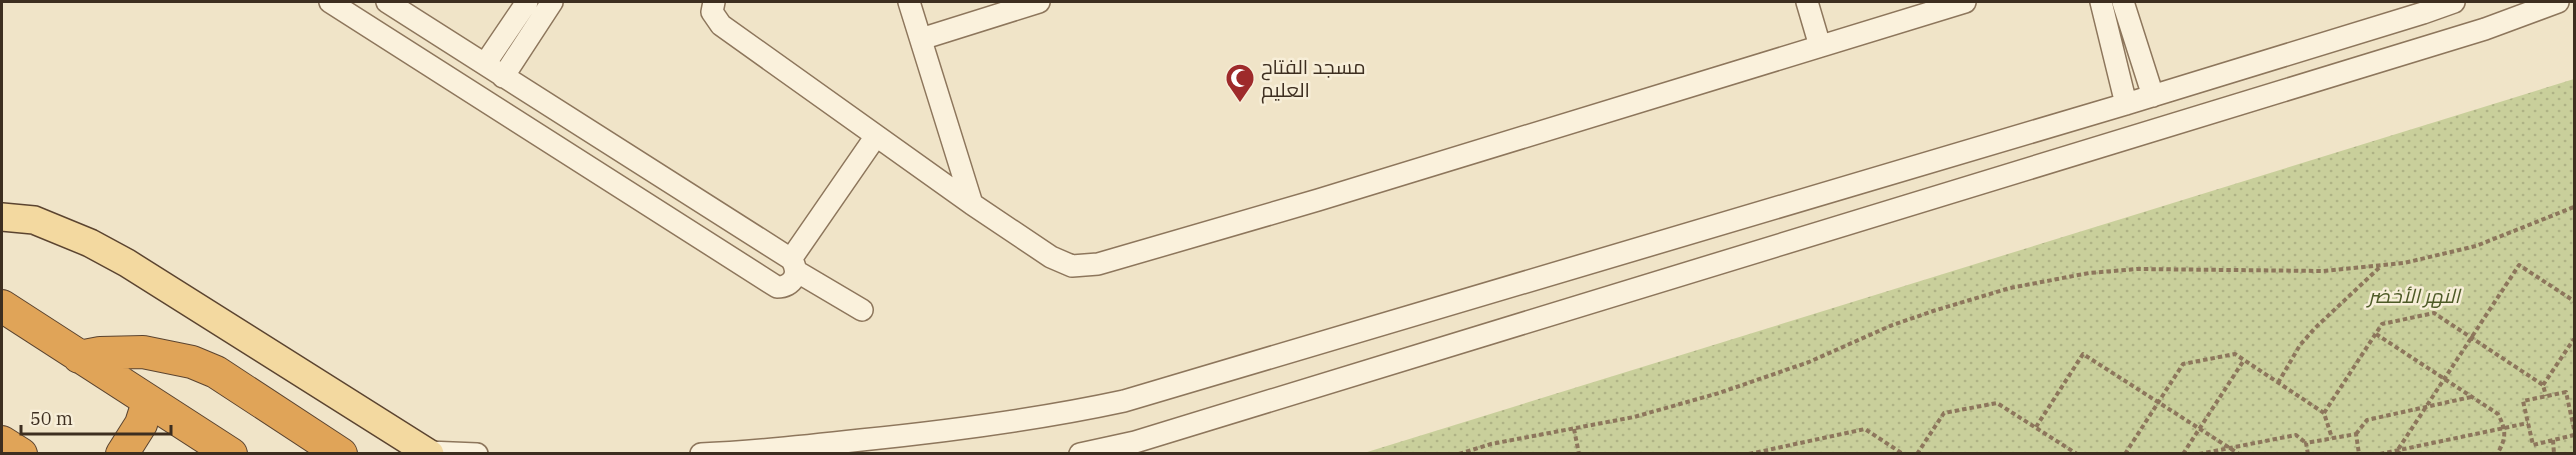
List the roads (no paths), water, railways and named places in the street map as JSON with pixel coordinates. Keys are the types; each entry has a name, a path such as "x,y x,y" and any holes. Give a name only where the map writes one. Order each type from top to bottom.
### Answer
{"highway":[{"path":"2,306 148,402 231,453"},
{"path":"79,357 100,353 143,352 192,362 216,372 341,453"},
{"path":"122,453 141,424 148,402"},
{"path":"2,442 21,453"}],"main road":[{"path":"2,217 34,220 90,243 118,258 430,453"}],"street":[{"path":"330,2 777,288 790,284 794,265 876,136"},
{"path":"387,2 862,310"},
{"path":"484,64 526,2"},
{"path":"503,77 552,2"},
{"path":"714,2 712,12 721,25 972,204 1051,257 1072,266 1098,264 1318,200 1965,2"},
{"path":"909,2 972,204"},
{"path":"921,39 1011,6 1039,2"},
{"path":"1807,2 1820,46"},
{"path":"2101,2 2127,104"},
{"path":"2123,2 2153,96"},
{"path":"701,453 797,447 982,427 1049,417 1124,401 2127,104 2454,2"},
{"path":"1080,453 1158,435 2485,29 2558,2"},
{"path":"430,453 477,453"}],"place":[{"name":"مسجد الفتاح العليم","path":"1240,104"}],"park label":[{"name":"النهر الأخضر","path":"2414,295"}]}
